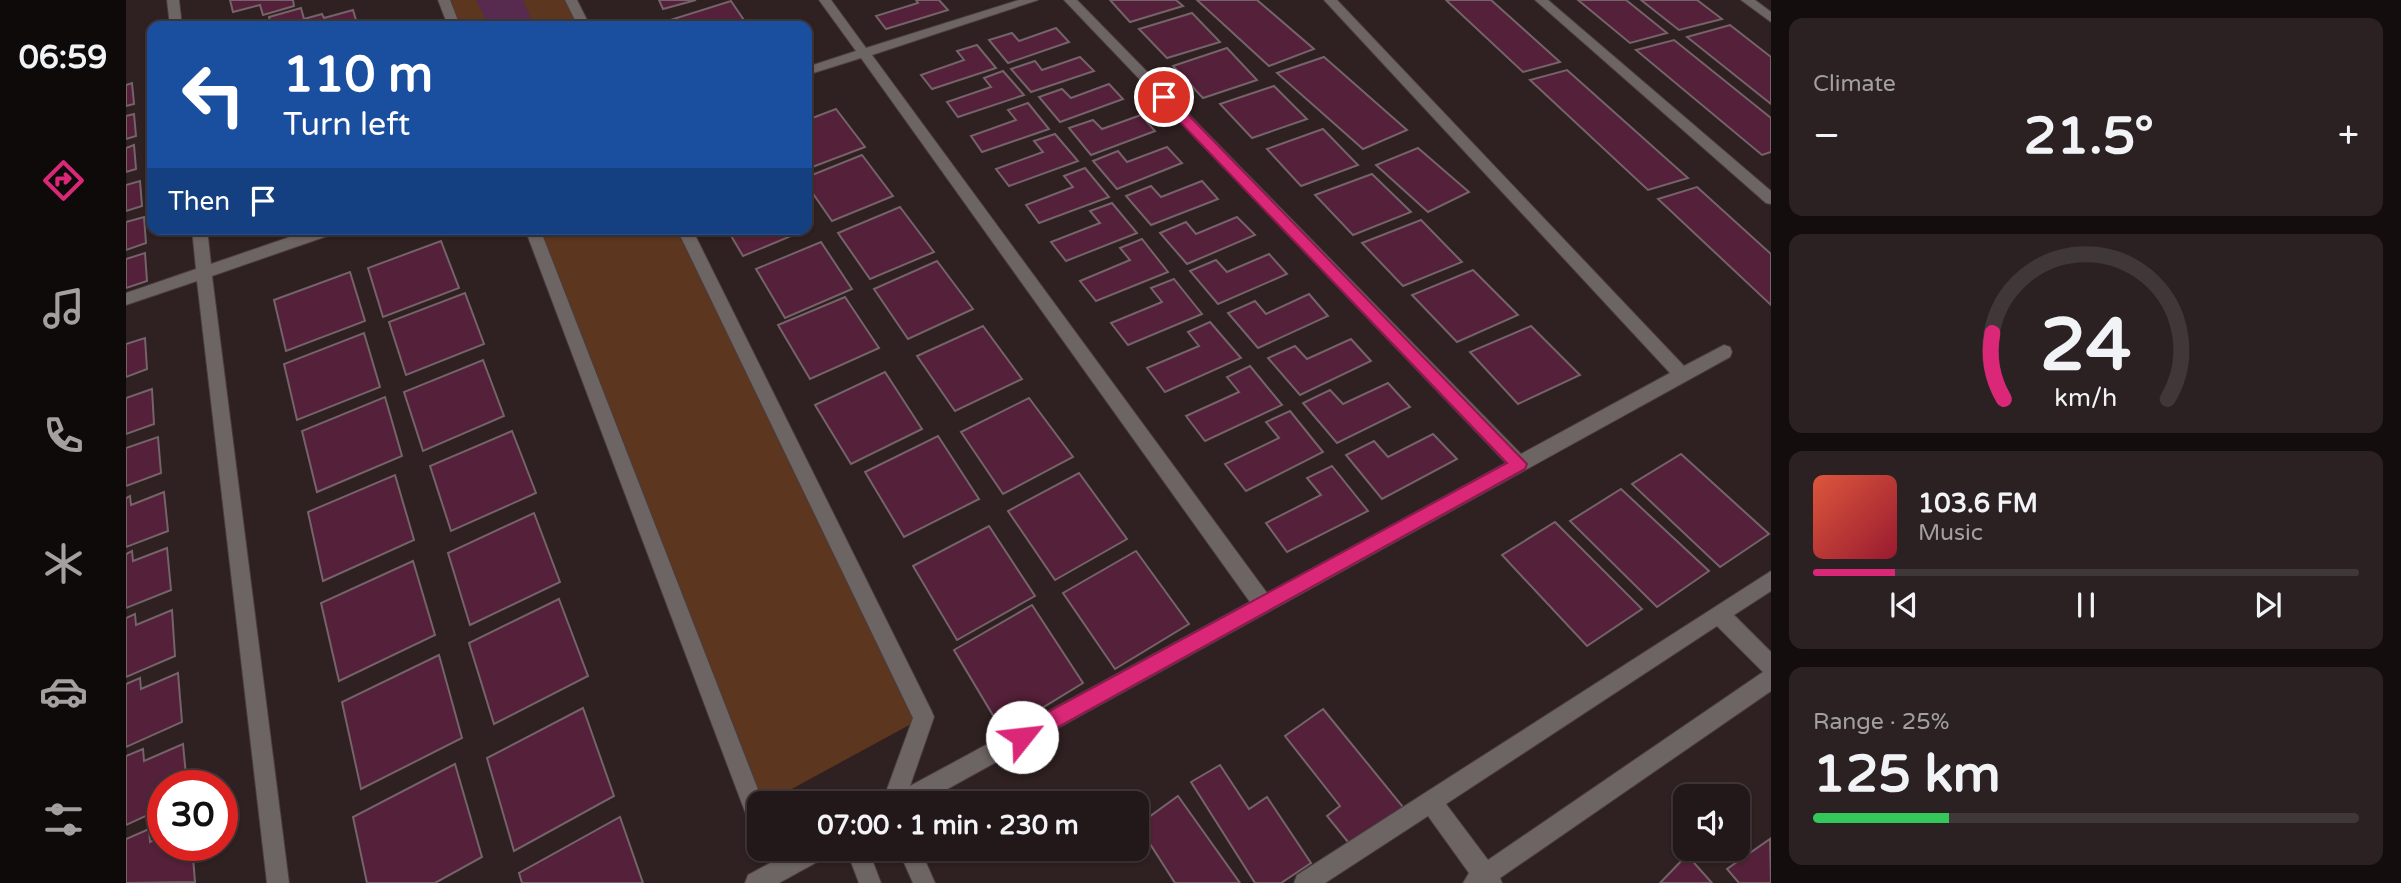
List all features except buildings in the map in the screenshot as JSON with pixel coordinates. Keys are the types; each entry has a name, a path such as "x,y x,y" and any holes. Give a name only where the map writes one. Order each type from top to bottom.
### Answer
{"street":[{"path":"173,0 175,21"},
{"path":"444,0 452,21"},
{"path":"571,0 582,21"},
{"path":"825,0 1264,605"},
{"path":"812,70 1032,0"},
{"path":"1070,0 1519,464"},
{"path":"1330,0 1682,375"},
{"path":"1541,0 1771,199"},
{"path":"1747,0 1771,18"},
{"path":"201,235 278,883"},
{"path":"126,299 314,235"},
{"path":"534,235 748,791"},
{"path":"687,235 924,716 897,791"},
{"path":"923,791 1724,352"},
{"path":"1305,883 1771,580"},
{"path":"1719,614 1771,666"},
{"path":"1430,802 1483,880 1771,678"},
{"path":"756,883 796,861"},
{"path":"862,861 870,883"},
{"path":"914,861 924,883"}],"shaded area":[{"path":"444,0 571,0 582,21 452,21"},
{"path":"476,0 523,0 532,21 486,21"},
{"path":"534,235 687,235 924,717 788,791 755,791"}],"route":[{"path":"1022,737 1519,464 1164,97"}]}
